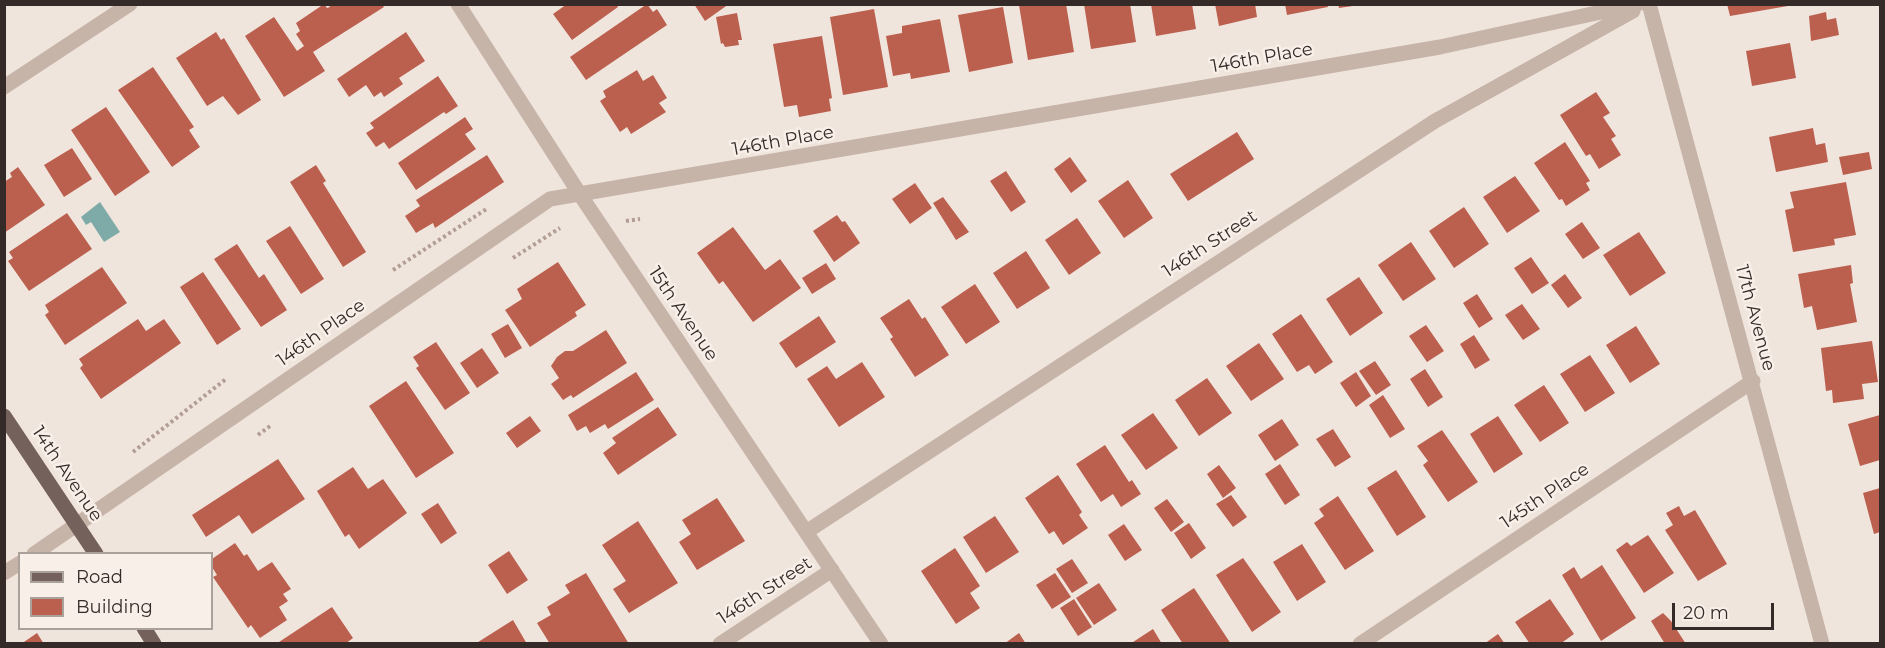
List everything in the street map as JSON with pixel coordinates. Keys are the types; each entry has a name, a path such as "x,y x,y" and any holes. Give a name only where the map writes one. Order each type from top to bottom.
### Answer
{"main road":[{"name":"14th Avenue","path":"4,416 95,552"},
{"path":"145,630 154,644"}],"street":[{"path":"4,87 130,4"},
{"name":"15th Avenue","path":"458,4 580,196 881,644"},
{"name":"146th Place","path":"37,552 550,199 580,196 1440,47 1638,4"},
{"name":"17th Avenue","path":"1646,4 1753,381 1822,644"},
{"name":"146th Street","path":"806,532 1435,121 1646,4"},
{"name":"145th Place","path":"1360,644 1753,381"},
{"path":"4,573 18,564"},
{"name":"146th Street","path":"720,644 832,570"}],"path":[{"path":"626,221 640,219 634,212"},
{"path":"393,270 460,225"},
{"path":"127,457 226,379"}],"water":[{"path":"100,202 120,232 104,242 91,222 86,225 81,217"}],"building":[{"path":"324,4 327,8 330,7 328,4 382,4 384,7 313,52 325,71 284,97 245,36 274,17 297,51 304,46 296,34 300,31 296,23"},
{"path":"567,4 616,4 618,7 572,40 553,14"},
{"path":"647,4 653,12 657,9 667,25 586,80 570,57"},
{"path":"694,4 729,4 705,21"},
{"path":"1066,4 1074,52 1028,60 1019,5"},
{"path":"1084,4 1130,4 1136,42 1091,49"},
{"path":"1151,4 1192,4 1196,29 1156,36"},
{"path":"1215,4 1255,4 1257,17 1219,26"},
{"path":"1285,4 1327,4 1328,7 1287,15"},
{"path":"1338,4 1353,4 1353,6 1339,8"},
{"path":"1727,4 1787,4 1788,6 1730,16"},
{"path":"1003,7 1013,63 969,72 958,15"},
{"path":"874,9 888,87 843,95 830,17"},
{"path":"1826,12 1827,20 1836,18 1839,35 1811,41 1809,16"},
{"path":"737,13 742,40 738,40 739,45 725,47 723,43 721,44 716,17"},
{"path":"940,19 950,72 911,79 910,73 893,76 886,36 902,33 902,26"},
{"path":"216,32 221,40 224,38 261,100 238,115 223,96 207,106 176,58"},
{"path":"406,32 425,61 399,78 403,84 384,97 381,92 374,97 366,85 349,97 337,79"},
{"path":"822,36 832,98 829,99 831,111 799,117 797,105 784,107 773,44"},
{"path":"1790,43 1796,78 1752,86 1746,51"},
{"path":"153,67 194,127 189,130 200,147 172,167 118,90"},
{"path":"637,70 643,81 653,75 667,98 659,103 666,112 631,134 627,127 620,132 600,101 606,97 603,91"},
{"path":"438,76 458,106 446,114 444,112 389,149 384,142 376,147 366,133 374,128 370,123"},
{"path":"1596,92 1610,113 1603,117 1616,136 1611,139 1621,155 1599,169 1590,154 1586,156 1560,115"},
{"path":"106,107 150,172 115,196 71,130"},
{"path":"465,117 473,129 465,134 476,149 416,190 398,163"},
{"path":"1813,128 1816,145 1825,143 1828,162 1776,172 1769,137"},
{"path":"1237,132 1254,159 1188,201 1170,174"},
{"path":"1565,142 1590,181 1586,183 1590,190 1566,206 1562,199 1559,200 1534,163"},
{"path":"72,148 92,179 64,197 44,165"},
{"path":"1869,152 1872,169 1843,175 1839,157"},
{"path":"487,155 504,182 435,228 433,223 416,233 405,216 420,206 416,200"},
{"path":"1070,157 1087,181 1071,193 1054,169"},
{"path":"316,165 326,181 323,183 366,252 343,267 290,182"},
{"path":"18,167 45,205 4,233 4,182 12,177 10,173"},
{"path":"1006,171 1026,202 1011,212 990,181"},
{"path":"1515,176 1540,211 1507,233 1483,197"},
{"path":"1128,180 1153,218 1124,238 1098,201"},
{"path":"1846,182 1856,235 1834,239 1835,245 1793,252 1785,210 1794,208 1790,192"},
{"path":"915,183 932,208 910,224 892,199"},
{"path":"943,197 969,232 956,240 933,203"},
{"path":"1464,207 1489,244 1454,268 1429,231"},
{"path":"67,213 92,249 29,291 8,261 13,258 9,252"},
{"path":"837,215 842,222 845,221 860,243 834,262 813,231"},
{"path":"1077,218 1101,253 1069,275 1045,240"},
{"path":"1582,222 1600,248 1583,259 1565,234"},
{"path":"290,226 324,279 301,294 266,241"},
{"path":"733,227 765,270 780,259 801,288 753,322 723,281 719,284 697,253"},
{"path":"1639,232 1666,273 1630,296 1603,255"},
{"path":"1411,242 1436,279 1403,301 1378,265"},
{"path":"237,244 259,278 264,274 287,310 261,327 214,259"},
{"path":"1026,251 1050,288 1017,309 993,273"},
{"path":"1531,257 1549,283 1532,294 1514,268"},
{"path":"558,262 586,305 575,312 577,316 530,347 505,310 522,299 517,289"},
{"path":"826,263 836,279 812,294 802,278"},
{"path":"1851,265 1853,283 1850,284 1857,322 1817,330 1812,306 1804,308 1798,274"},
{"path":"102,267 127,303 65,345 45,315 49,312 45,305"},
{"path":"203,272 241,329 217,345 180,287"},
{"path":"1565,274 1582,298 1568,308 1551,285"},
{"path":"1359,277 1383,313 1350,336 1326,299"},
{"path":"975,284 1000,322 966,344 941,307"},
{"path":"1477,294 1493,319 1479,328 1463,303"},
{"path":"909,299 922,319 925,317 949,355 915,377 890,339 893,337 880,318"},
{"path":"1522,304 1540,329 1523,340 1505,315"},
{"path":"1301,314 1333,362 1315,374 1309,365 1297,372 1272,334"},
{"path":"819,316 836,342 796,368 779,343"},
{"path":"138,319 146,331 164,319 181,343 101,399 80,368 83,365 79,359"},
{"path":"508,324 522,348 505,358 491,334"},
{"path":"1426,325 1444,351 1427,362 1409,336"},
{"path":"1636,326 1660,364 1630,383 1606,345"},
{"path":"606,330 627,363 573,398 571,395 563,400 551,384 559,378 551,366 565,351 573,351"},
{"path":"1474,335 1490,360 1475,369 1460,344"},
{"path":"1872,341 1878,382 1862,384 1864,399 1833,403 1832,390 1826,391 1821,348"},
{"path":"436,342 470,393 445,410 416,368 419,366 413,357"},
{"path":"1259,343 1284,379 1251,401 1226,366"},
{"path":"482,348 499,373 477,388 460,363"},
{"path":"1590,355 1615,393 1585,412 1560,374"},
{"path":"1375,361 1391,385 1376,395 1359,371"},
{"path":"862,362 885,397 839,427 807,379 827,366 836,379"},
{"path":"1425,369 1443,397 1428,407 1410,379"},
{"path":"636,372 654,400 608,429 605,424 590,433 586,426 577,431 568,415"},
{"path":"1356,372 1371,396 1356,407 1340,383"},
{"path":"1207,378 1232,413 1199,436 1175,400"},
{"path":"406,381 454,453 416,478 369,406"},
{"path":"1544,385 1569,423 1540,442 1514,405"},
{"path":"1383,395 1405,429 1390,438 1369,405"},
{"path":"658,407 677,435 618,475 603,453 616,443 612,438"},
{"path":"1153,413 1178,448 1146,470 1121,435"},
{"path":"1880,415 1880,460 1860,466 1848,424"},
{"path":"530,416 541,431 517,448 506,433"},
{"path":"1498,416 1523,454 1494,473 1470,434"},
{"path":"1282,419 1299,445 1275,461 1258,435"},
{"path":"1333,429 1351,457 1335,467 1316,439"},
{"path":"1442,430 1478,482 1448,502 1423,465 1428,461 1417,446"},
{"path":"1105,445 1129,482 1132,480 1141,494 1121,507 1113,494 1101,502 1076,464"},
{"path":"278,459 305,499 252,534 239,515 206,537 192,515"},
{"path":"1280,464 1300,495 1285,505 1265,474"},
{"path":"1219,465 1236,488 1223,498 1207,474"},
{"path":"353,467 368,489 383,479 407,513 359,549 349,534 345,537 317,491"},
{"path":"1396,470 1426,517 1397,536 1367,488"},
{"path":"1058,475 1082,512 1079,515 1088,528 1063,545 1054,531 1049,534 1025,498"},
{"path":"1880,488 1880,532 1874,534 1863,493"},
{"path":"1231,495 1247,517 1233,527 1216,504"},
{"path":"1338,496 1374,551 1345,570 1314,523 1324,516 1319,509"},
{"path":"717,498 745,541 697,570 679,542 691,534 682,520"},
{"path":"1167,499 1184,522 1171,532 1154,508"},
{"path":"438,503 457,533 441,544 421,514"},
{"path":"1679,506 1684,516 1695,510 1727,564 1698,581 1665,530 1673,525 1666,513"},
{"path":"995,516 1019,552 986,573 963,537"},
{"path":"638,521 678,583 629,613 613,589 626,581 602,545"},
{"path":"1189,523 1206,548 1191,559 1174,533"},
{"path":"1124,524 1142,550 1125,561 1108,535"},
{"path":"1648,535 1674,573 1644,593 1616,550 1627,542 1631,546"},
{"path":"235,543 244,556 247,554 258,571 272,562 291,589 283,594 288,601 279,607 287,620 260,638 251,625 248,628 213,577 217,575 213,569 213,558"},
{"path":"1302,544 1326,582 1297,601 1273,562"},
{"path":"955,548 980,586 970,593 980,608 956,624 921,571"},
{"path":"509,551 528,580 507,594 488,565"},
{"path":"1243,558 1281,612 1252,632 1216,575"},
{"path":"1072,559 1088,583 1072,593 1056,569"},
{"path":"1602,565 1636,618 1601,641 1562,575 1574,567 1581,579"},
{"path":"586,573 629,644 550,644 537,623 551,615 547,607 570,593 565,585"},
{"path":"1055,573 1071,597 1052,609 1036,585"},
{"path":"1099,583 1117,610 1094,625 1076,598"},
{"path":"1194,588 1231,644 1183,644 1161,610"},
{"path":"1074,599 1092,627 1078,636 1060,608"},
{"path":"1550,599 1574,634 1560,644 1530,644 1515,622"},
{"path":"332,607 353,638 345,644 276,644"},
{"path":"1663,613 1686,644 1665,644 1651,621"},
{"path":"513,620 527,644 475,644"},
{"path":"1153,629 1162,644 1130,644"},
{"path":"37,633 44,644 21,644"},
{"path":"1019,633 1026,644 1004,644"},
{"path":"1498,634 1505,644 1484,644"}]}
